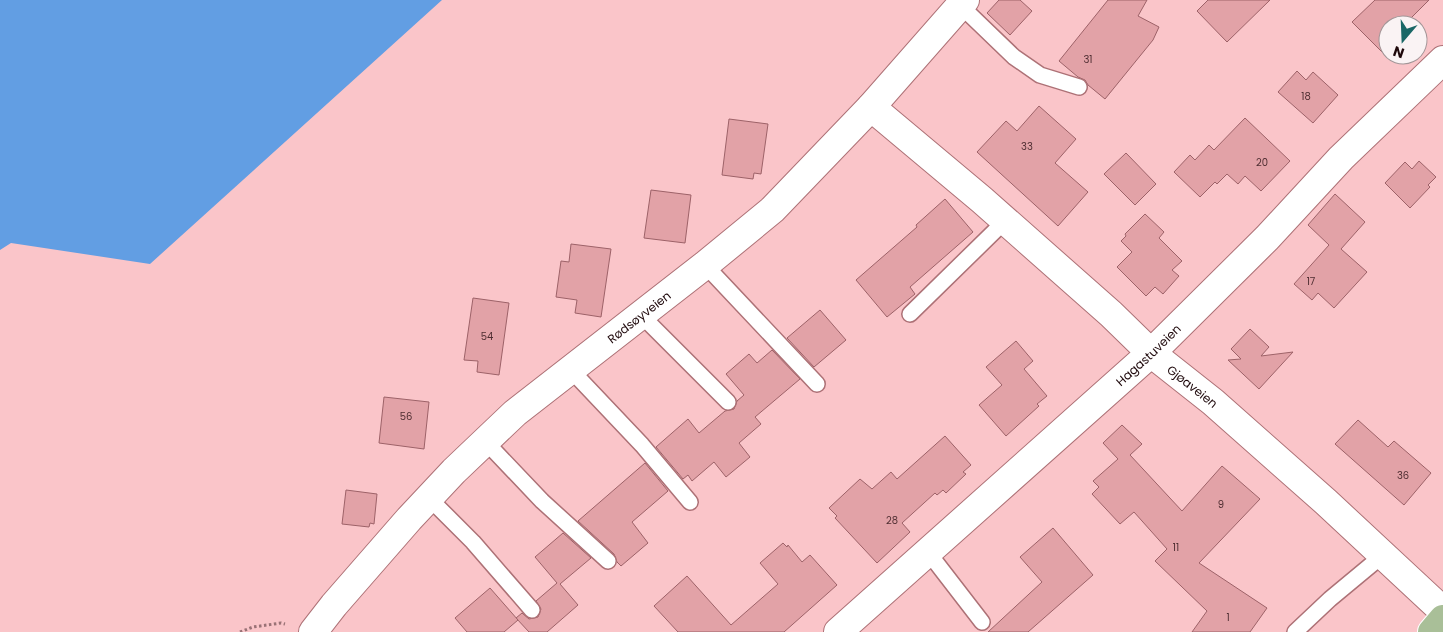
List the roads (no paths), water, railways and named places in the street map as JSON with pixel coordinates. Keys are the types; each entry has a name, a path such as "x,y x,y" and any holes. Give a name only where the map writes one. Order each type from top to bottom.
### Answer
{"main road":[{"path":"1432,632 1443,619"}],"street":[{"name":"Rødsøyveien","path":"301,629 346,590 428,497 515,413 705,265 772,210 870,107 962,2"},
{"name":"Hagastuveien","path":"838,632 1151,353 1267,238 1341,158 1443,60"},
{"name":"Gjøaveien","path":"870,107 1006,221 1111,314 1151,353 1213,402 1326,502 1443,611"}],"lane":[{"path":"962,2 1014,57 1040,75 1079,87"},
{"path":"910,314 1006,221"},
{"path":"705,265 817,384"},
{"path":"641,315 728,402"},
{"path":"570,369 642,445 690,502"},
{"path":"485,441 542,501 608,561"},
{"path":"428,497 473,542 532,610"},
{"path":"928,552 982,622"},
{"path":"1295,632 1330,598 1384,555"}],"water":[{"path":"0,0 442,0 150,264 11,243 0,250"}]}
